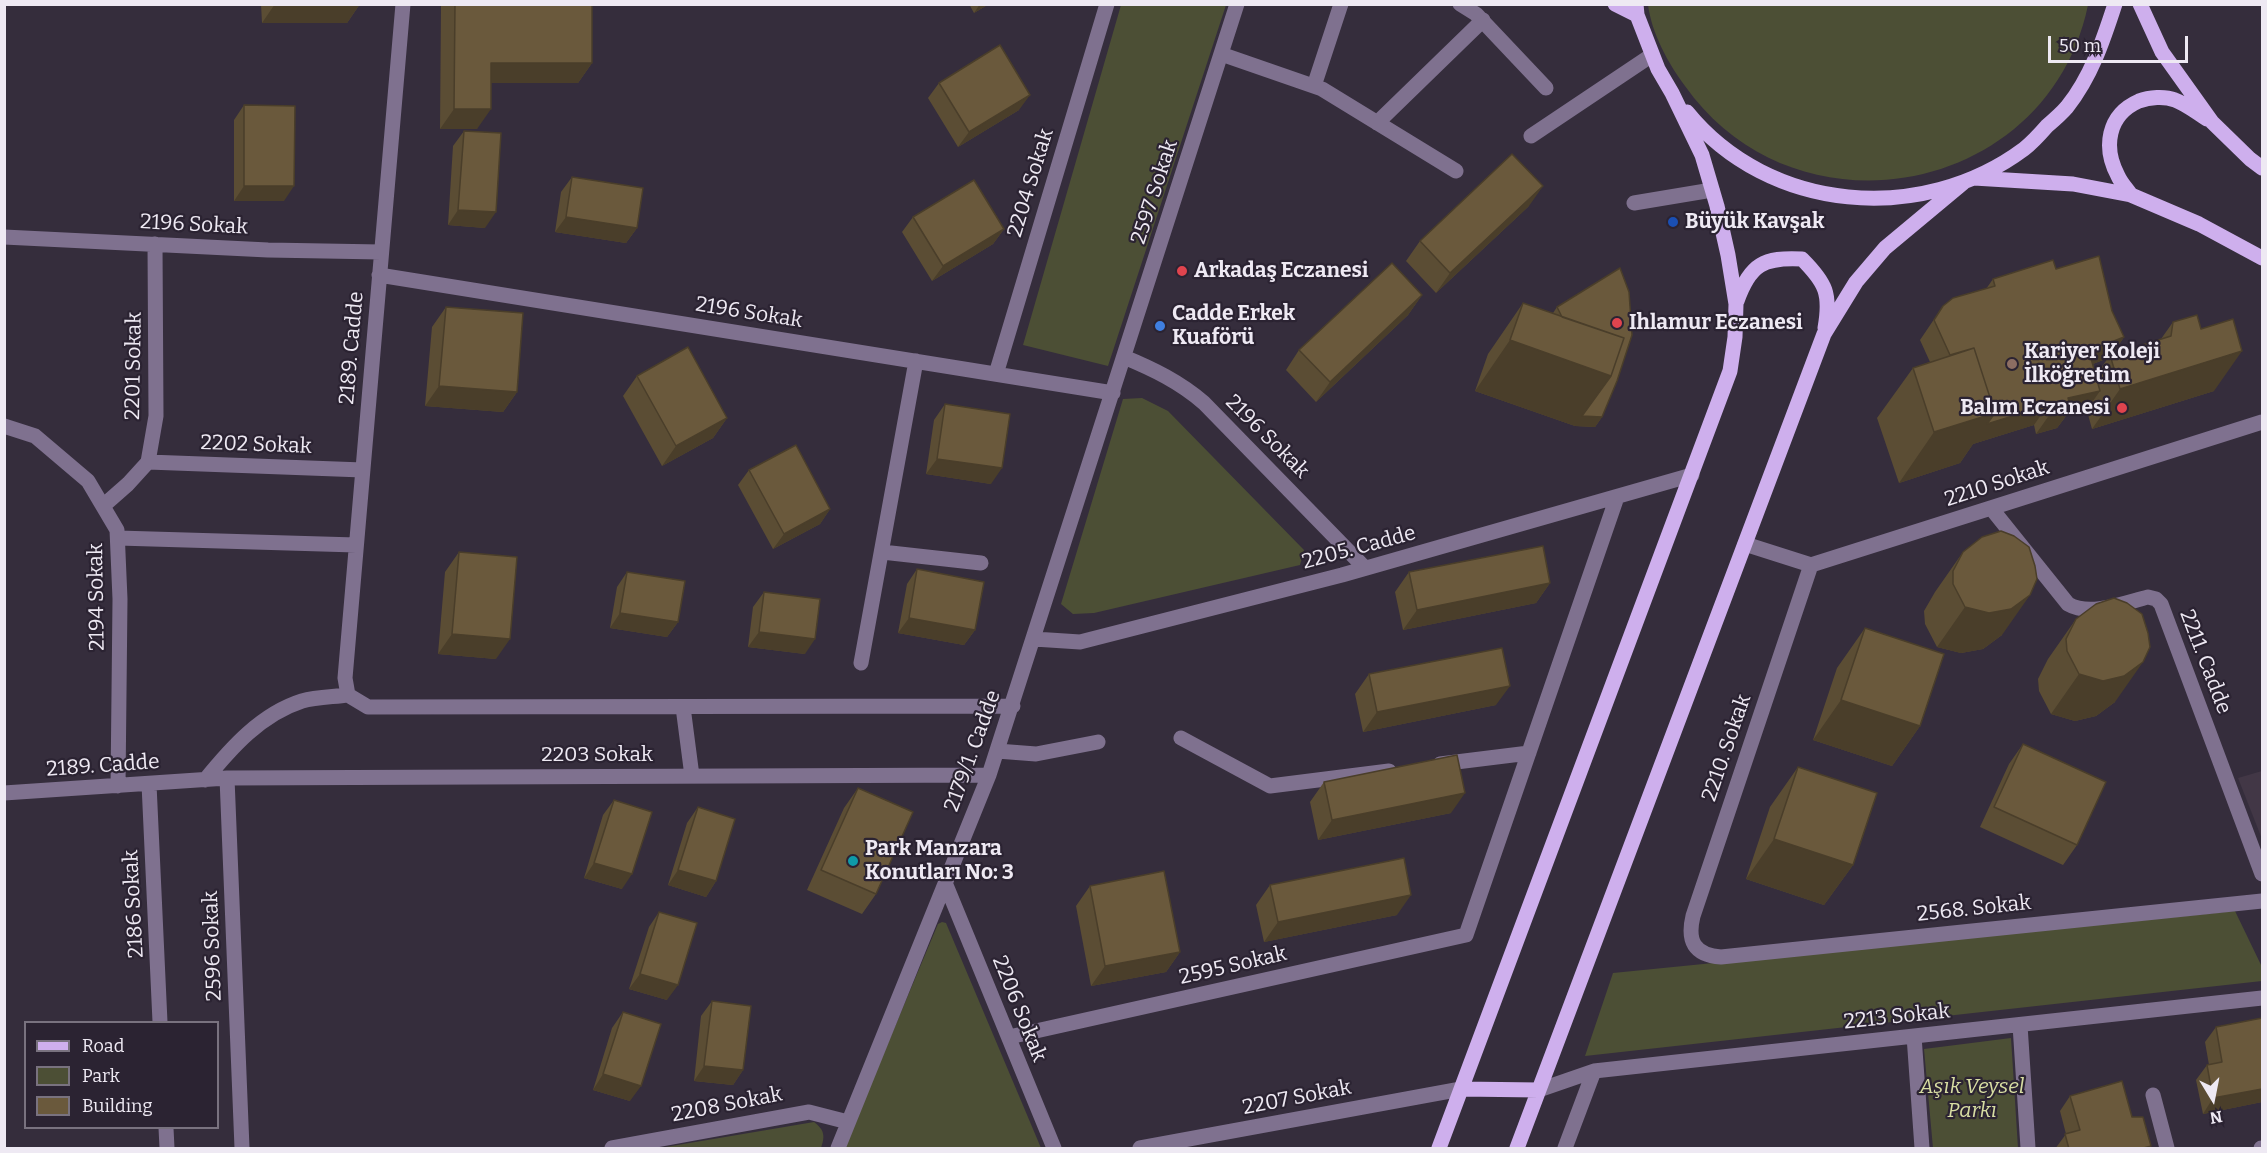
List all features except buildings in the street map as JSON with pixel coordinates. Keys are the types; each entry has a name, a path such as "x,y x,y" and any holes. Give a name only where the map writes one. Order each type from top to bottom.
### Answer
{"main road":[{"path":"1438,1149 1730,371 1735,337 1736,304 1728,255 1702,155 1652,55 1637,10 1615,4"},
{"path":"1824,334 1856,282 1885,248 1968,181 2025,148 2067,107 2098,57 2115,4"},
{"path":"2140,4 2162,52 2212,122 2262,168"},
{"path":"1672,93 1698,125 1729,152 1764,173 1802,189 1842,197 1883,200 1923,195 1968,181 2073,184 2132,195 2199,224 2262,258"},
{"path":"2132,195 2118,176 2110,153 2110,136 2116,117 2131,105 2148,98 2174,99 2212,122"},
{"path":"1517,1149 1824,334 1828,313 1827,291 1818,275 1802,259 1779,258 1757,266 1744,282 1736,304"},
{"path":"1461,1089 1539,1090"}],"street":[{"name":"2189. Cadde","path":"348,695 345,678 403,4"},
{"name":"2204 Sokak","path":"996,374 1107,4"},
{"name":"2597 Sokak","path":"1113,393 1237,4"},
{"path":"1314,86 1341,4"},
{"path":"1460,4 1483,20 1546,88"},
{"path":"1377,123 1483,20"},
{"path":"1221,54 1322,89 1456,171"},
{"path":"1531,136 1652,55"},
{"path":"1634,203 1712,190"},
{"name":"2196 Sokak","path":"4,237 268,250 381,252"},
{"name":"2201 Sokak","path":"148,462 156,416 155,244"},
{"name":"2196 Sokak","path":"379,275 1113,393"},
{"name":"2196 Sokak","path":"1124,357 1154,369 1204,403 1365,568"},
{"path":"861,663 916,362"},
{"name":"2179/1. Cadde","path":"838,1149 989,775 1113,393"},
{"name":"2210 Sokak","path":"1811,565 2262,422"},
{"name":"2194 Sokak","path":"4,426 35,436 88,481 117,530 120,599 118,786"},
{"path":"103,506 148,462"},
{"name":"2202 Sokak","path":"148,462 363,470"},
{"name":"2205. Cadde","path":"1034,639 1080,642 1365,568 1692,475"},
{"path":"1423,766 1529,753 1617,497"},
{"name":"2211. Cadde","path":"1991,508 2068,604 2077,609 2091,609 2148,597 2156,599 2161,604 2262,874"},
{"path":"118,538 356,546"},
{"path":"1745,544 1811,565"},
{"path":"882,552 981,563"},
{"name":"2210. Sokak","path":"1694,945 1690,937 1693,916 1811,565"},
{"path":"204,780 229,750 248,732 280,710 303,701 348,695 368,707 1013,706"},
{"path":"683,706 692,776"},
{"path":"1181,738 1270,786 1400,769"},
{"path":"997,751 1036,754 1098,742"},
{"name":"2595 Sokak","path":"1009,1037 1466,935 1529,753"},
{"name":"2203 Sokak","path":"204,780 228,778 989,775"},
{"name":"2596 Sokak","path":"228,778 242,1149"},
{"name":"2189. Cadde","path":"4,793 204,780"},
{"name":"2186 Sokak","path":"149,784 160,1021"},
{"name":"2206 Sokak","path":"946,885 1054,1149"},
{"name":"2568. Sokak","path":"1694,945 1710,956 1721,957 2262,901"},
{"name":"2213 Sokak","path":"1539,1090 1594,1071 2262,998"},
{"path":"2020,1024 2028,1149"},
{"path":"1914,1036 1922,1149"},
{"path":"1565,1149 1594,1071"},
{"name":"2207 Sokak","path":"1140,1149 1461,1089"},
{"path":"2153,1095 2167,1149"},
{"name":"2208 Sokak","path":"612,1149 809,1112 848,1122"},
{"path":"165,1129 166,1149"}],"shaded area":[{"path":"2262,771 2262,839 2238,778"}],"green space":[{"path":"1648,4 2088,5 2064,70 2024,120 1973,156 1914,176 1851,180 1790,167 1733,136 1679,77 1657,37"},
{"path":"1121,5 1226,5 1108,366 1023,345"},
{"path":"1142,398 1168,411 1304,550 1300,565 1094,613 1073,614 1061,604 1123,399"},
{"path":"2235,911 2262,967 2262,981 1585,1056 1613,973"},
{"path":"946,923 1041,1148 844,1148 938,924"},
{"name":"Aşık Veysel Parkı","path":"2011,1038 2018,1148 1933,1148 1924,1049"},
{"path":"814,1122 823,1134 821,1148 660,1148"}],"place":[{"name":"Büyük Kavşak","path":"1673,222"},
{"name":"Arkadaş Eczanesi","path":"1182,271"},
{"name":"Ihlamur Eczanesi","path":"1617,323"},
{"name":"Cadde Erkek Kuaförü","path":"1160,326"},
{"name":"Kariyer Koleji İlköğretim","path":"2012,364"},
{"name":"Balım Eczanesi","path":"2122,408"},
{"name":"Park Manzara Konutları No: 3","path":"853,861"}]}
